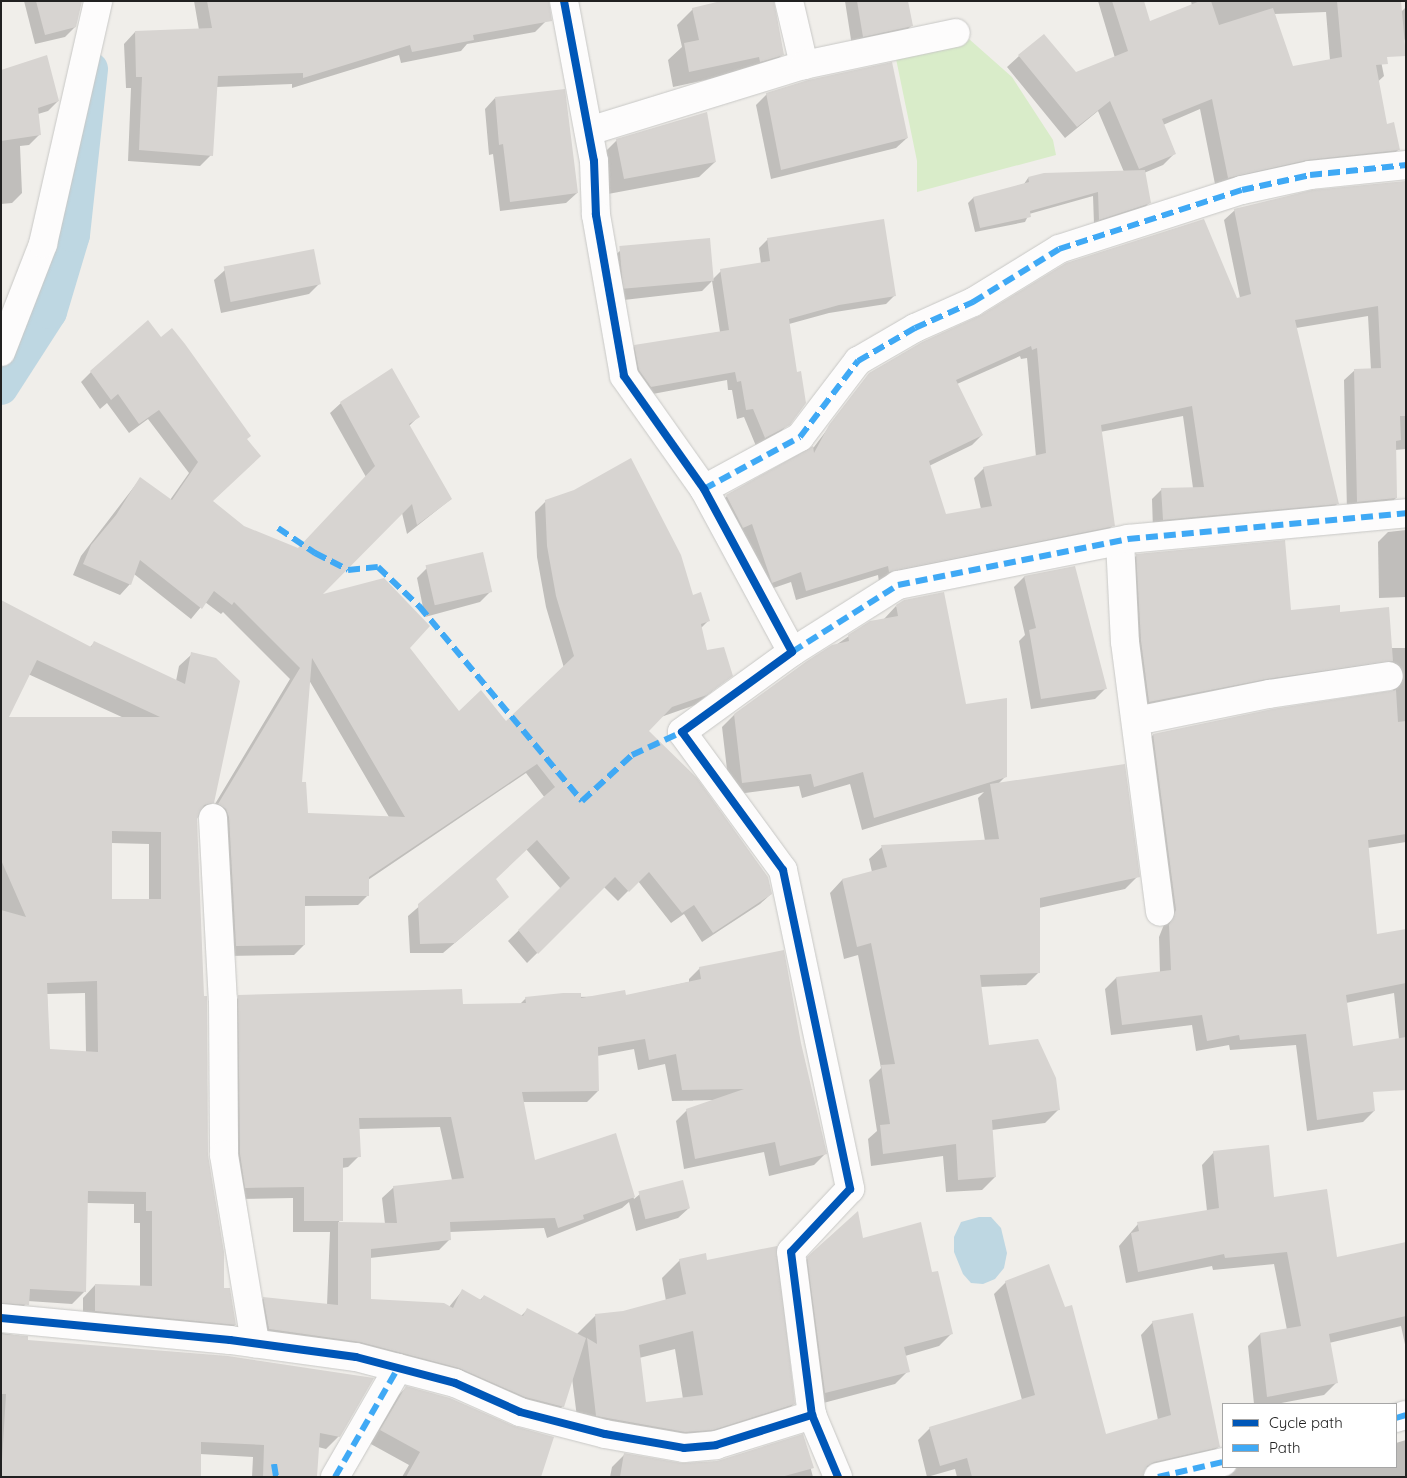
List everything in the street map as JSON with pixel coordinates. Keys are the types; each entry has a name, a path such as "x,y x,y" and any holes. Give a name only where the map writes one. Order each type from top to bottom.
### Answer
{"street":[{"path":"1,352 43,244 98,1"},
{"path":"564,1 589,130 596,216 624,376 704,489 792,652"},
{"path":"789,1 804,65"},
{"path":"589,130 804,65 956,33"},
{"path":"704,489 800,437 858,361 914,328 973,302 1059,249 1242,190 1310,175 1406,165"},
{"path":"838,1477 812,1415 791,1252 850,1189 783,870 682,732 792,652 898,585 1120,541 1406,513"},
{"path":"1120,541 1125,642 1160,912"},
{"path":"1136,721 1270,694 1389,676"},
{"path":"213,818 223,1000 224,1155 255,1343"},
{"path":"1,1318 255,1343 356,1357 455,1383 520,1412 605,1434 684,1448 716,1445 812,1415"},
{"path":"335,1477 398,1368"},
{"path":"1158,1477 1211,1468"}],"green space":[{"path":"950,38 969,39 1012,77 1053,140 1056,155 917,192 917,161 894,49"}],"water":[{"path":"979,1217 991,1217 1001,1228 1007,1253 1004,1268 995,1279 983,1284 971,1283 963,1274 954,1252 954,1237 961,1222"}],"building":[{"path":"36,1 82,1 76,27 45,35"},
{"path":"207,1 549,1 552,21 473,35 474,40 412,52 410,45 303,78 303,73 218,76 213,156 139,150 142,77 136,77 135,31 212,28"},
{"path":"721,1 774,1 784,55 760,62 759,57 689,72 684,43 699,40 692,8"},
{"path":"857,1 908,1 913,26 863,37"},
{"path":"1112,1 1144,1 1150,21 1200,1 1211,1 1219,25 1273,8 1293,66 1342,57 1337,1 1401,1 1406,56 1387,57 1388,64 1376,65 1387,124 1394,122 1400,150 1307,160 1228,178 1212,99 1162,119 1176,154 1139,169 1110,101 1077,127 1018,55 1044,34 1076,72 1128,51"},
{"path":"47,55 59,101 38,108 41,135 1,141 1,70"},
{"path":"892,62 908,138 781,170 766,93 808,80"},
{"path":"565,89 578,193 510,202 503,144 499,145 495,97"},
{"path":"707,112 716,162 624,179 616,139"},
{"path":"1145,170 1151,203 1099,220 1098,192 1030,211 1031,217 980,228 973,197 1029,182 1028,177 1044,173"},
{"path":"1406,181 1406,416 1400,416 1401,440 1396,441 1397,498 1357,502 1354,369 1381,368 1378,306 1295,320 1339,504 1163,520 1161,488 1204,487 1192,406 1101,425 1115,526 889,572 888,566 806,591 801,572 772,583 752,524 743,528 726,495 813,446 814,453 829,425 869,373 922,342 981,315 1066,263 1204,219 1237,298 1251,294 1234,209 1312,190","holes":["1031,346 1032,350 1037,348 1046,453 983,467 992,506 946,514 929,461 983,435 956,380"]},
{"path":"884,219 896,296 839,305 789,319 797,372 801,371 806,403 790,425 765,438 753,409 746,410 741,381 737,382 735,372 651,387 639,370 634,345 729,330 720,269 770,261 767,238"},
{"path":"710,238 714,281 623,289 619,246"},
{"path":"314,249 321,284 231,302 224,267"},
{"path":"148,320 161,337 172,328 251,436 247,439 261,456 213,501 244,526 298,548 375,466 340,402 392,368 420,417 409,424 452,499 417,525 412,504 323,594 384,578 430,626 410,648 459,711 481,690 506,721 574,656 556,596 547,546 545,500 574,490 631,458 681,555 693,595 701,592 710,621 701,624 707,650 724,647 733,676 707,695 672,707 649,731 697,778 768,877 772,894 713,933 694,905 682,913 649,872 629,892 615,877 538,954 518,930 570,878 537,840 496,879 509,897 455,943 420,944 418,904 555,787 537,764 369,877 369,896 305,896 305,945 236,946 229,817 226,809 218,804 300,668 234,602 232,605 214,591 202,609 140,560 131,585 83,564 91,545 116,515 140,477 172,500 198,462 159,410 139,424 118,394 111,400 90,371","holes":["312,658 405,817 308,813 306,782 302,782"]},
{"path":"1285,540 1291,610 1340,605 1340,612 1389,607 1393,661 1267,679 1149,702 1141,641 1136,554"},
{"path":"483,552 492,592 435,605 426,565"},
{"path":"1075,566 1107,689 1041,699 1029,630 1036,628 1024,576"},
{"path":"944,592 966,704 1007,698 1007,777 874,818 863,772 814,787 811,774 742,783 734,714 832,645 849,641 848,635 870,621 898,616 896,605 904,600"},
{"path":"1,600 91,647 94,641 185,684 191,652 216,658 240,681 214,803 204,805 197,819 204,996 207,996 208,1155 224,1252 224,1288 230,1288 236,1325 95,1311 95,1284 152,1286 152,1211 146,1211 146,1192 88,1191 86,1292 30,1289 29,1305 1,1303 1,910 26,917 1,860","holes":["37,660 160,717 9,717","112,831 161,832 161,899 112,899","97,981 98,1052 50,1049 47,983"]},
{"path":"1396,690 1398,722 1406,721 1406,834 1368,840 1377,934 1406,929 1406,983 1346,995 1353,1046 1406,1037 1406,1090 1373,1092 1375,1111 1317,1120 1306,1034 1240,1040 1239,1035 1207,1041 1202,1015 1122,1025 1116,977 1171,970 1169,925 1176,910 1153,734 1272,709"},
{"path":"1125,764 1140,877 1040,898 1040,973 980,975 989,1045 1038,1039 1056,1078 1060,1110 992,1120 996,1177 958,1180 956,1144 883,1154 880,1125 890,1124 881,1065 895,1064 871,943 857,947 842,879 887,867 881,845 999,839 990,784"},
{"path":"784,950 801,1043 827,1154 780,1166 775,1142 695,1159 686,1109 744,1089 682,1090 676,1054 649,1060 645,1039 598,1047 599,1091 522,1092 535,1160 616,1133 635,1197 583,1215 584,1219 558,1228 555,1218 450,1222 451,1240 371,1249 371,1299 444,1303 453,1308 462,1289 481,1300 484,1295 523,1316 527,1308 586,1338 564,1407 525,1397 459,1368 360,1342 269,1329 263,1297 338,1305 338,1222 397,1223 393,1186 464,1178 451,1117 359,1118 361,1157 343,1158 343,1221 304,1221 304,1187 245,1188 240,1154 238,995 462,989 463,1004 526,1003 525,997 563,993 581,993 581,998 625,990 626,995 701,979 699,967"},
{"path":"1269,1145 1274,1197 1327,1189 1337,1257 1406,1242 1406,1316 1329,1334 1338,1383 1267,1397 1260,1333 1301,1326 1287,1252 1225,1258 1224,1254 1138,1272 1131,1233 1139,1231 1137,1222 1219,1208 1213,1151"},
{"path":"683,1180 690,1208 645,1219 638,1191"},
{"path":"858,1211 863,1238 921,1222 932,1272 938,1271 953,1334 904,1347 910,1372 825,1393 807,1257"},
{"path":"777,1246 795,1404 713,1430 685,1432 596,1416 587,1338 597,1344 595,1314 623,1311 686,1294 679,1259 706,1253 707,1260","holes":["693,1331 703,1395 646,1402 639,1345"]},
{"path":"1049,1264 1065,1307 1072,1305 1106,1434 1171,1415 1152,1321 1193,1313 1220,1447 1154,1462 1147,1466 1143,1477 972,1477 967,1458 940,1466 929,1427 1035,1395 1005,1281"},
{"path":"1,1334 28,1336 28,1340 228,1356 374,1378 340,1437 320,1433 317,1477 263,1477 264,1445 201,1442 201,1477 1,1477 6,1394 1,1394"},
{"path":"406,1386 450,1398 514,1426 554,1437 541,1477 406,1477 420,1452 380,1430"},
{"path":"803,1434 814,1468 781,1477 620,1477 624,1453 682,1463 717,1461"}],"waterway":[{"path":"1,388 50,312 73,235 91,69"}],"marked path":[{"path":"704,489 800,437 858,361 915,328 973,302 1059,249 1242,190 1310,175 1406,165"},
{"path":"792,652 898,585 1128,539 1406,513"},
{"path":"278,528 315,553 348,570 378,567 419,606 582,801 632,755 682,732"},
{"path":"335,1477 398,1368"},
{"path":"1397,1418 1406,1415"},
{"path":"1158,1477 1222,1462"},
{"path":"274,1464 276,1477"}],"cycle path":[{"path":"564,1 594,161 596,215 624,376 704,489 792,652 682,732 783,870 850,1189 791,1252 812,1415 838,1477"},
{"path":"1,1318 230,1340 356,1357 455,1383 520,1412 605,1434 684,1448 716,1445 812,1415"}]}
